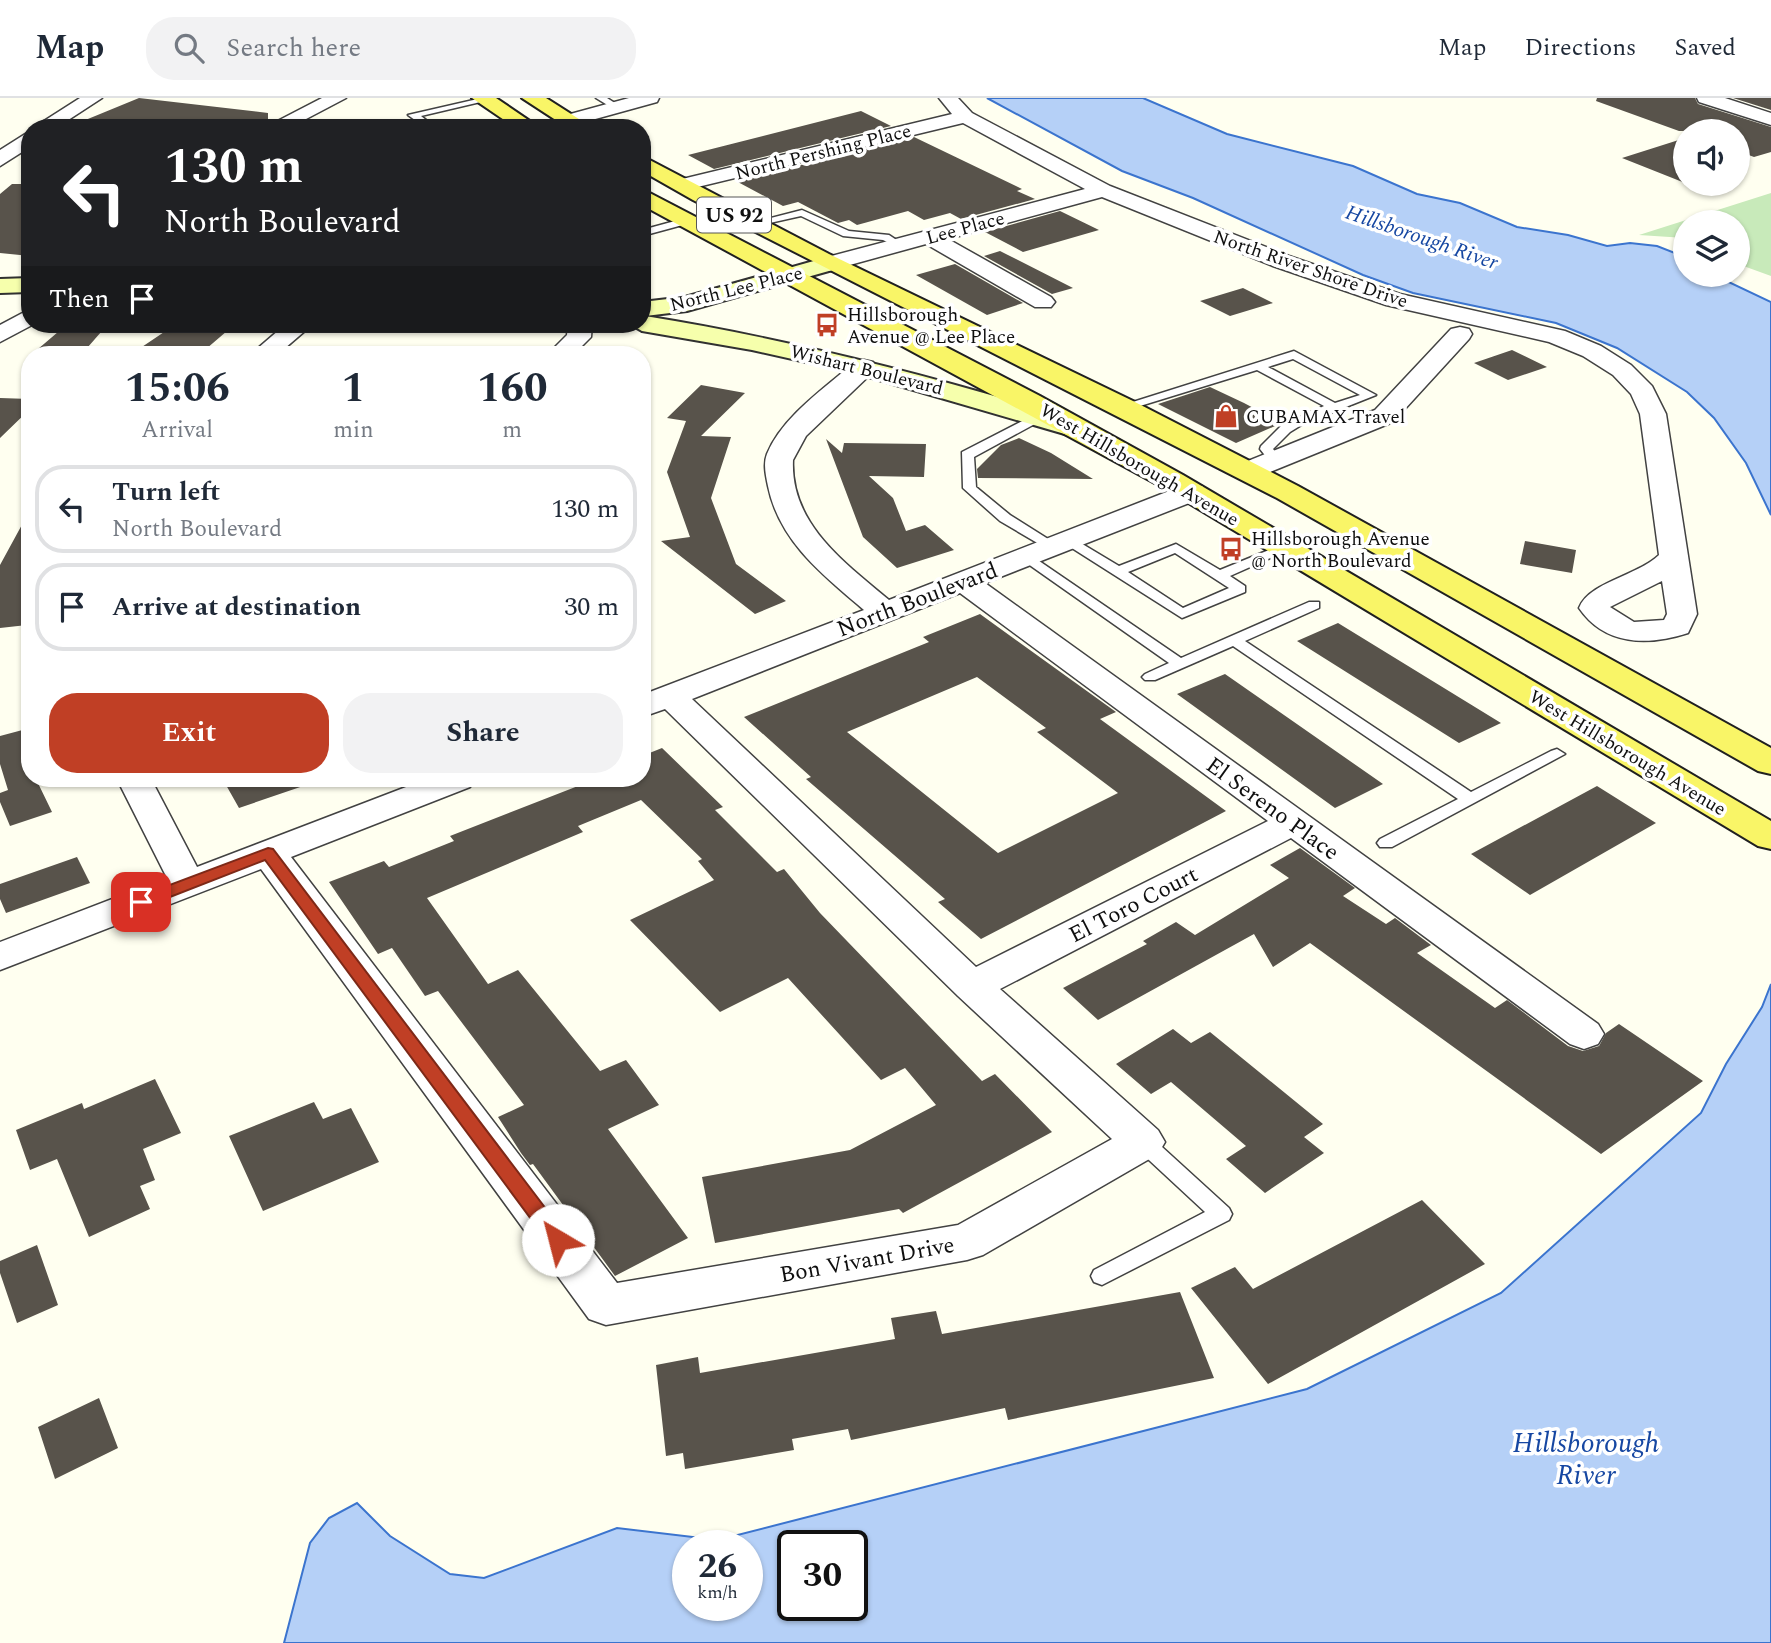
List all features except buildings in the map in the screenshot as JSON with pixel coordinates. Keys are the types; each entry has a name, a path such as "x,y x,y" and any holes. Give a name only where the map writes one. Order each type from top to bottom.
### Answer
{"main road":[{"path":"532,98 568,119"},
{"path":"483,99 515,119"},
{"name":"West Hillsborough Avenue","path":"651,167 828,264 1123,407 1348,524 1771,763"},
{"name":"West Hillsborough Avenue","path":"651,201 785,276 1087,433 1192,492 1771,837"}],"street":[{"path":"57,119 93,98"},
{"path":"292,119 337,98"},
{"path":"585,119 609,103 650,98"},
{"name":"North River Shore Drive","path":"948,98 965,117 1102,190 1281,261 1394,300 1556,336 1592,351 1622,370 1643,391 1653,414 1672,558"},
{"path":"1706,98 1771,118"},
{"name":"North Pershing Place","path":"681,185 965,117"},
{"path":"0,160 21,143"},
{"name":"Lee Place","path":"828,264 1102,190"},
{"path":"929,237 1043,302"},
{"name":"North Lee Place","path":"651,308 687,304 828,264"},
{"path":"0,286 21,285"},
{"path":"0,335 21,322"},
{"name":"Wishart Boulevard","path":"651,325 770,345 864,367 962,393 1087,433"},
{"path":"273,346 290,333"},
{"path":"1248,471 1384,416 1460,334"},
{"path":"864,367 813,415 782,450 779,463 788,513 810,548 885,612"},
{"name":"North Boulevard","path":"656,702 1192,492"},
{"name":"El Sereno Place","path":"963,581 1584,1034"},
{"path":"656,702 1143,1142"},
{"path":"138,787 188,884"},
{"path":"0,957 437,787"},
{"name":"El Toro Court","path":"972,986 1293,823"},
{"name":"Bon Vivant Drive","path":"268,853 606,1305 967,1242 1143,1142"}],"lane":[{"path":"419,119 413,115 483,99"},
{"path":"752,224 802,213 847,234 885,237 899,245"},
{"path":"651,231 686,221"},
{"path":"1123,407 1294,355 1370,395 1287,427 1273,437 1266,449 1276,460"},
{"path":"1256,365 1336,408"},
{"path":"1038,417 967,455 970,488 1004,518 1049,548 1180,664"},
{"path":"1049,548 1117,572 1182,614 1240,589 1176,548 1117,572"},
{"path":"1219,576 1286,548"},
{"path":"1150,677 1314,605"},
{"path":"1234,640 1471,799"},
{"path":"1386,843 1557,754"},
{"path":"1102,1276 1221,1213 1143,1142"}],"green space":[{"path":"1771,193 1771,276 1750,268 1750,210 1718,210"},
{"path":"1673,224 1673,237 1639,235"}],"water":[{"name":"Hillsborough River","path":"987,98 1143,98 1227,134 1353,166 1417,194 1460,203 1517,227 1568,235 1607,246 1630,243 1657,246 1673,252 1673,287 1739,287 1771,302 1771,515 1746,463 1714,418 1687,392 1617,348 1556,323 1413,293 1363,275 1193,198 1122,171"},
{"name":"Hillsborough River","path":"1771,984 1771,1643 284,1643 310,1543 329,1518 357,1503 390,1536 450,1574 484,1578 617,1528 672,1535 672,1621 763,1621 763,1530 757,1530 1307,1389 1501,1293 1701,1113 1726,1064 1762,1007"}],"place":[{"name":"Hillsborough Avenue @ Lee Place","path":"827,325"},
{"name":"CUBAMAX Travel","path":"1226,416"},
{"name":"Hillsborough Avenue @ North Boulevard","path":"1231,549"}],"route":[{"path":"141,902 268,853 558,1240"}]}
